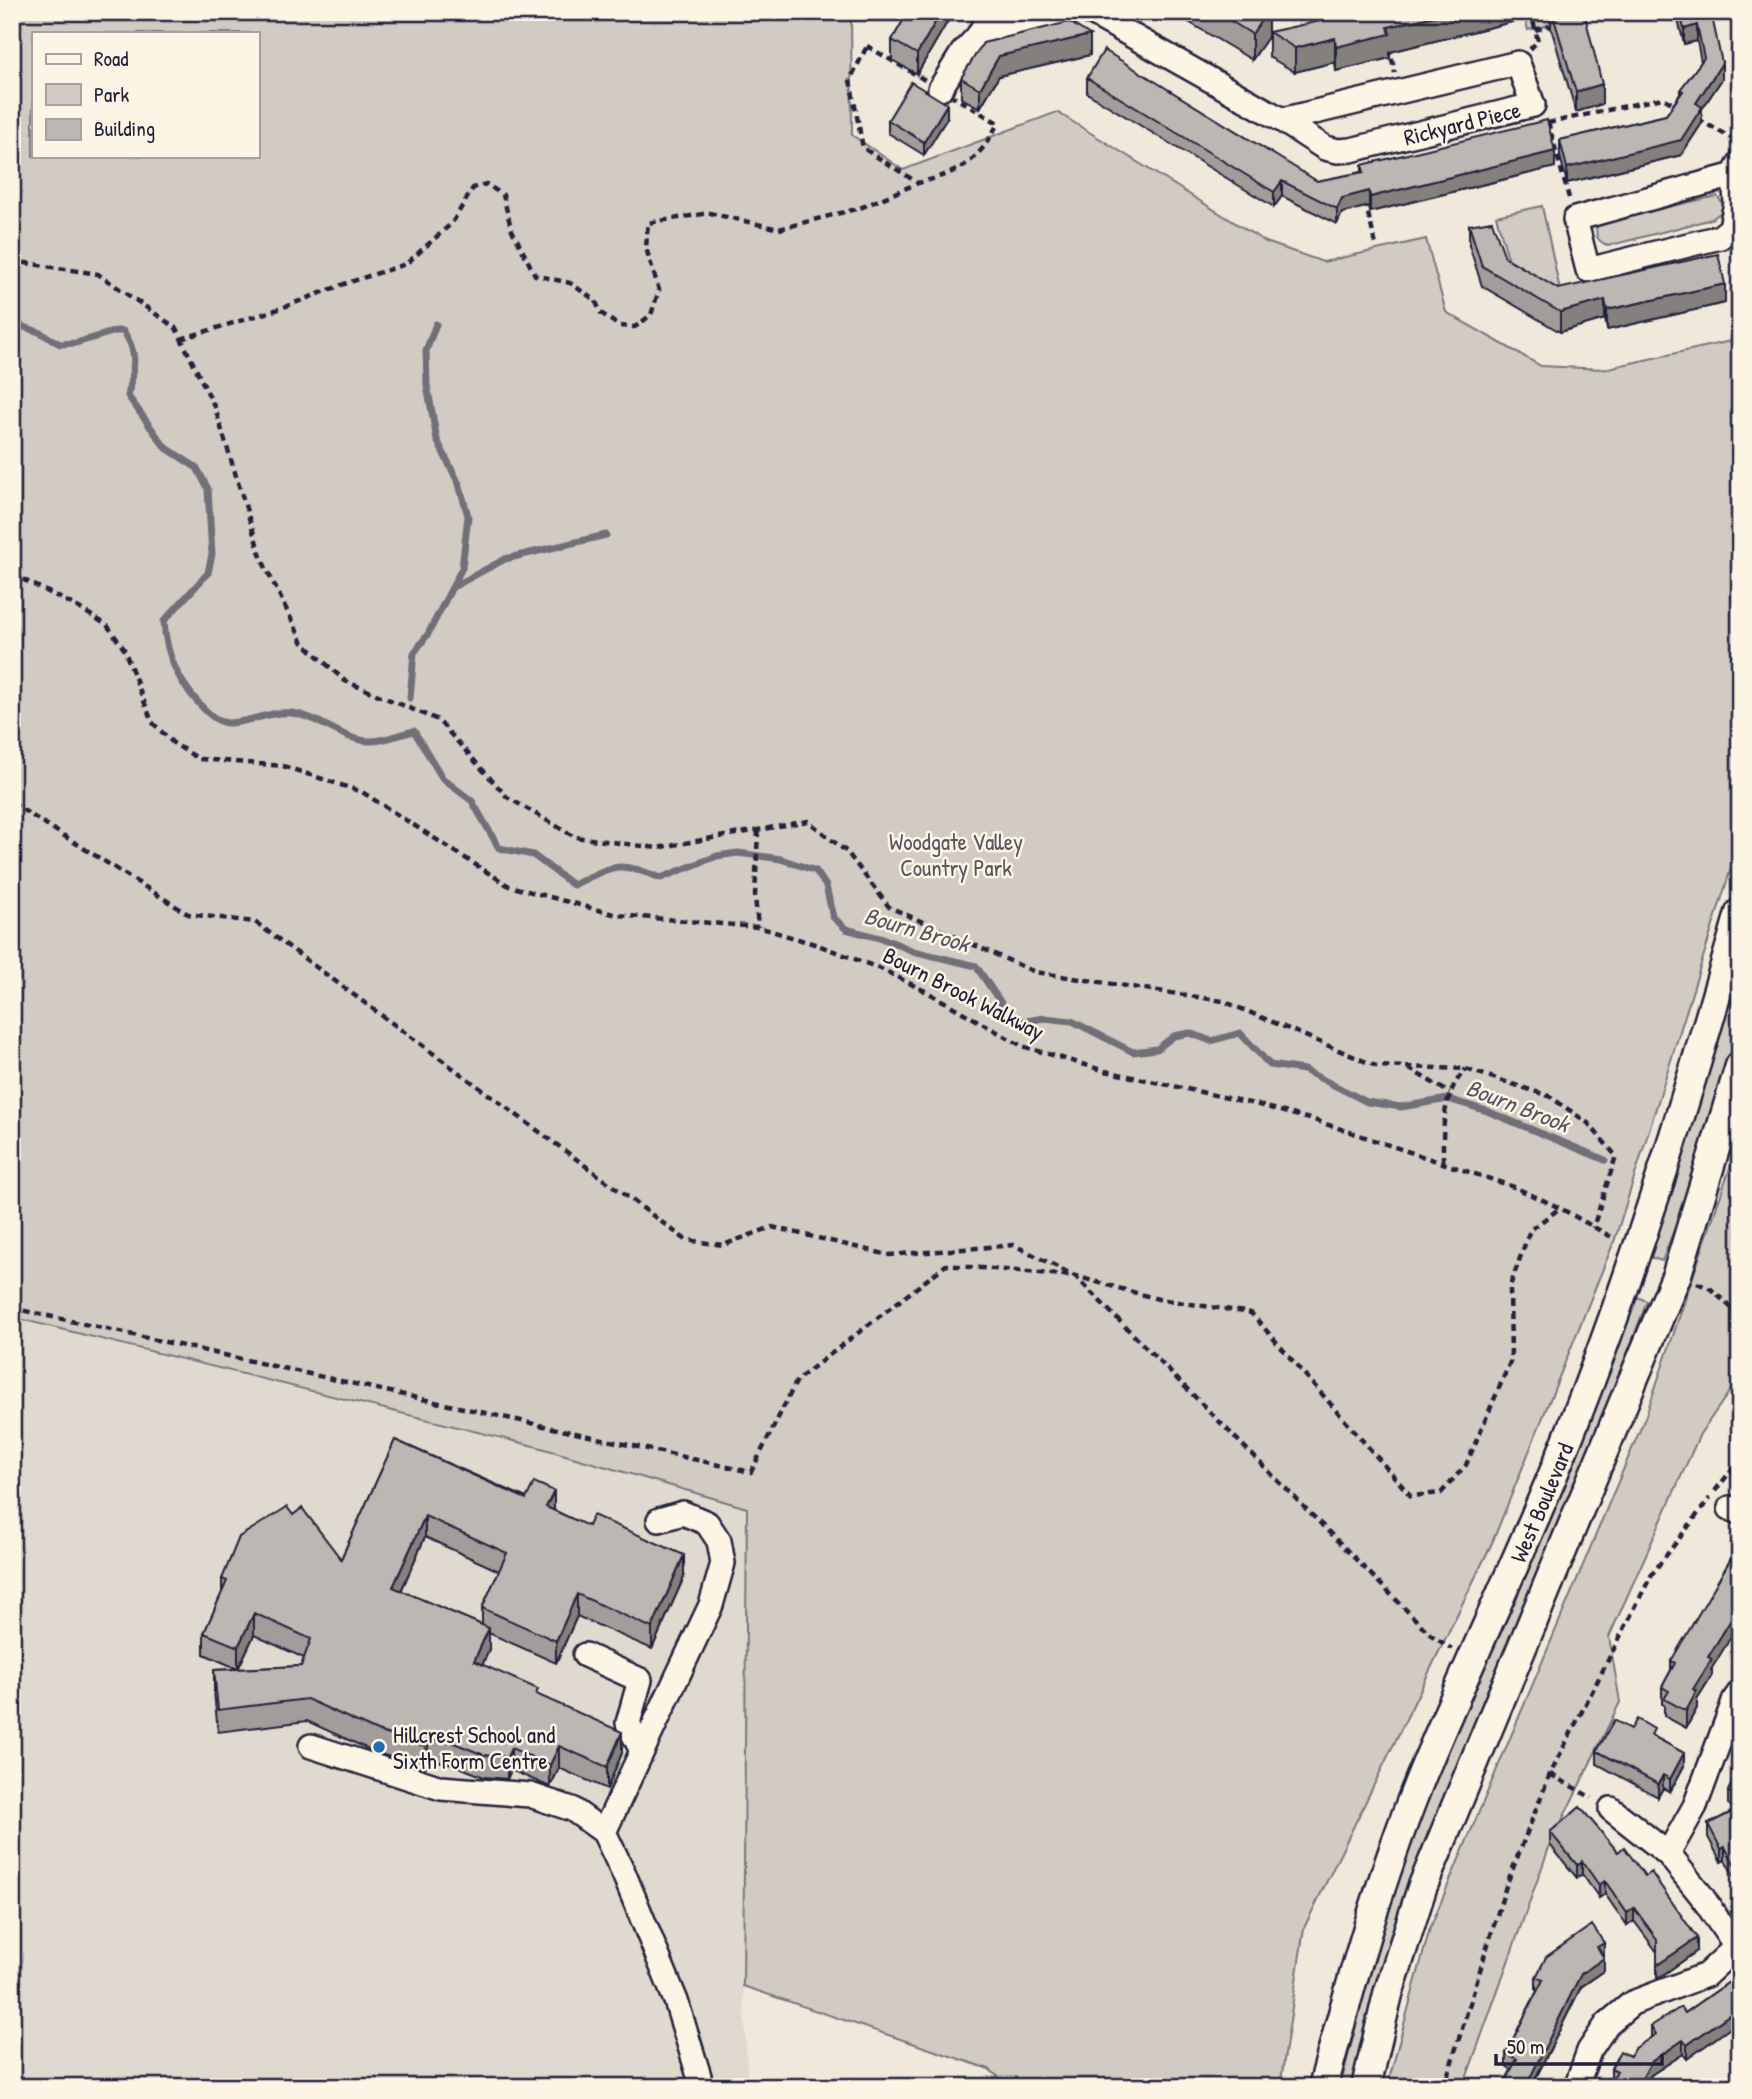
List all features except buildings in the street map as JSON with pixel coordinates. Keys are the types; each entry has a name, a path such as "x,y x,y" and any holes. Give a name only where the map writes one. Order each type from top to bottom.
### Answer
{"main road":[{"name":"West Boulevard","path":"1323,2087 1354,1974 1385,1876 1425,1767 1559,1460 1628,1283 1689,1091 1740,913"},
{"name":"West Boulevard","path":"1366,2087 1388,1994 1422,1888 1676,1274 1740,1066"}],"street":[{"path":"940,89 963,51 978,36 992,12"},
{"path":"978,36 1004,32 1072,12"},
{"name":"Rickyard Piece","path":"1090,12 1282,120 1325,148 1338,151 1532,105 1518,63 1282,120"},
{"path":"1737,169 1731,228 1720,237 1588,270 1575,219 1737,169"},
{"path":"604,1832 711,1605 723,1563 719,1541 707,1523 683,1513 659,1520"},
{"path":"585,1655 640,1680 628,1723 642,1751"},
{"path":"1668,1854 1695,1807 1735,1699 1740,1692"},
{"path":"311,1746 441,1788 530,1795 572,1809 604,1832 676,2001 699,2076 699,2087"},
{"path":"1576,2087 1589,2051 1607,2024 1632,2003 1706,1975 1738,1950 1701,1895 1668,1854 1611,1809"}],"path":[{"path":"1518,63 1538,41 1531,12"},
{"path":"1572,20 1597,12"},
{"path":"1535,30 1560,23"},
{"path":"1387,38 1400,93"},
{"path":"181,339 279,309 406,264 452,223 473,188 486,184 503,195 511,228 535,275 570,282 595,300 601,313 619,326 635,327 651,315 659,290 646,248 648,223 709,213 779,229 860,208 918,183 951,174 968,163 990,139 998,123 867,46 850,80 863,148 918,183"},
{"path":"1548,122 1664,98 1686,111"},
{"path":"1532,105 1548,122 1575,219"},
{"path":"1697,118 1740,144"},
{"path":"1364,198 1376,245"},
{"path":"12,261 98,274 176,328 215,408 262,560 303,643 345,681 438,720 507,797 575,836 657,848 808,821 847,852 889,907 1035,972 1223,1001 1376,1066 1466,1069 1549,1096 1588,1123 1616,1156 1593,1228"},
{"name":"Bourn Brook Walkway","path":"12,574 107,625 124,649 152,722 173,743 199,759 283,766 362,792 509,886 617,915 758,927 818,945 881,969 1022,1046 1105,1071 1255,1104 1317,1121 1443,1162 1514,1186 1626,1245"},
{"path":"12,803 188,914 255,922 686,1240 723,1245 772,1227 889,1255 1014,1245 1075,1276 1431,1635 1454,1650"},
{"path":"758,830 755,896 758,927"},
{"path":"1406,1067 1450,1093"},
{"path":"1443,1162 1444,1120 1450,1093 1466,1069"},
{"path":"12,1308 751,1472 797,1380 946,1265 1075,1276 1158,1298 1251,1313 1411,1496 1441,1493 1466,1465 1511,1360 1510,1286 1530,1230 1560,1208"},
{"path":"1712,1289 1740,1316"},
{"path":"1444,2087 1506,1886 1550,1774 1652,1574 1730,1472 1740,1451"},
{"path":"1550,1774 1611,1809"}],"shaded area":[{"name":"Hillcrest School and Sixth Form Centre","path":"12,1317 538,1447 747,1508 743,1986 748,2087 12,2087"}],"green space":[{"name":"Woodgate Valley Country Park","path":"12,12 851,12 852,135 903,170 1057,112 1266,242 1323,262 1426,239 1446,312 1541,366 1604,369 1740,339 1740,828 1732,865 1615,1239 1492,1543 1304,1928 1280,2087 1010,2087 989,2069 743,1986 747,1508 538,1447 12,1317"},
{"path":"1523,12 1608,12 1528,30"},
{"path":"1717,196 1723,204 1721,212 1712,219 1608,246 1597,237 1597,223"},
{"path":"1542,206 1560,290 1511,268 1496,216"},
{"path":"1740,963 1740,1023 1694,1177 1662,1261 1647,1256"},
{"path":"1740,1138 1740,1388 1734,1385 1700,1434 1609,1637 1620,1702 1550,1845 1463,2087 1387,2087 1430,1928 1645,1418"},
{"path":"1635,1296 1647,1301 1355,2087 1340,2087 1398,1866"}],"waterway":[{"name":"Bourn Brook","path":"12,323 39,332 60,344 76,343 123,331 132,347 133,355 128,396 165,447 197,468 208,489 212,554 208,573 164,621 164,627 169,651 179,675 205,710 222,722 238,722 288,713 316,720 362,740 372,741 414,731 443,779 472,801 499,848 533,855 573,885 616,867 634,869 661,878 717,856 738,853 781,859 816,871 826,886 833,917 846,929 887,940 913,951 976,966 1003,1006 1020,1022 1044,1018 1072,1021 1133,1052 1157,1049 1174,1036 1190,1033 1211,1041 1240,1033 1270,1065 1304,1070 1367,1102 1401,1107 1448,1099 1487,1111 1605,1160"},
{"path":"410,698 414,653 428,634 462,568 468,516 459,484 437,440 427,385 426,351 436,324"},
{"path":"453,587 505,559 606,535"}],"place":[{"name":"Hillcrest School and Sixth Form Centre","path":"379,1747"}]}
